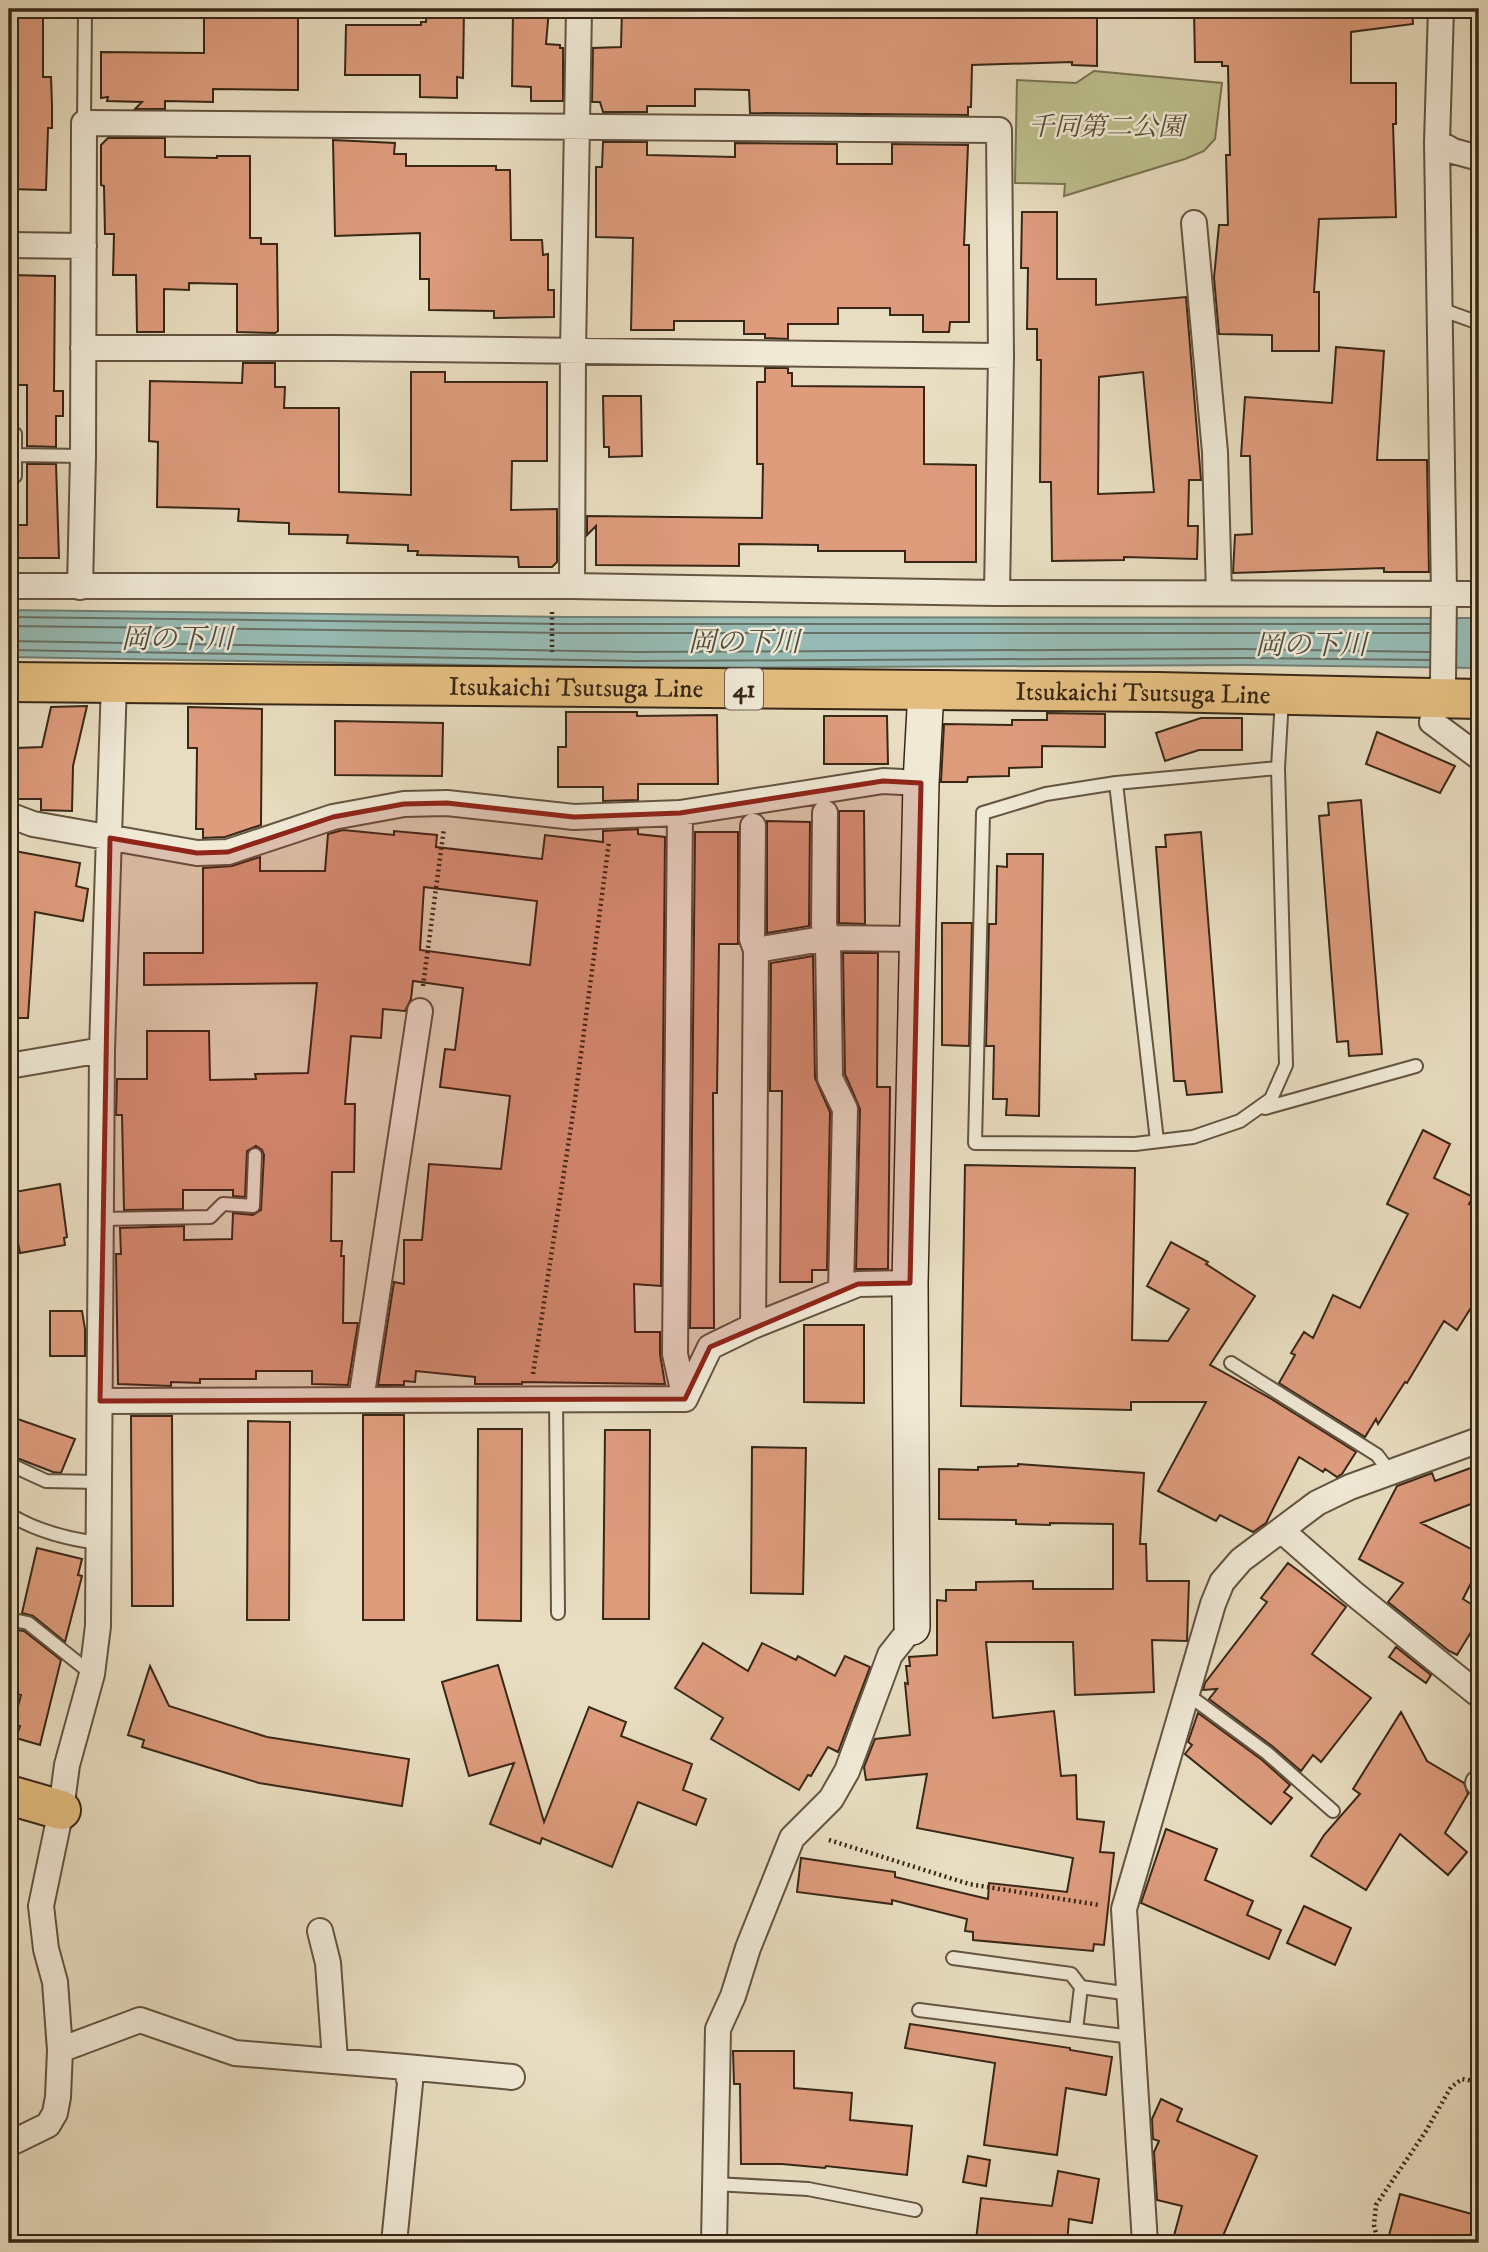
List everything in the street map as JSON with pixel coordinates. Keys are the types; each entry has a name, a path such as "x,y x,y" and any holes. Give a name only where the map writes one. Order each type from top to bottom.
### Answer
{"main road":[{"name":"Itsukaichi Tsutsuga Line","path":"9,682 1282,694 1440,689 1479,699"},
{"path":"9,1796 61,1810"}],"street":[{"path":"572,586 579,9"},
{"path":"1441,9 1437,142 1444,601 1440,689 1432,722 1479,757"},
{"path":"80,587 84,123 577,125 999,130 1001,356 997,593"},
{"path":"1437,142 1453,152 1479,158"},
{"path":"1194,223 1215,452 1219,593"},
{"path":"9,245 84,246"},
{"path":"83,348 1001,356"},
{"path":"9,586 572,586 997,593 1219,593 1444,601 1479,594"},
{"path":"9,2144 48,2125 55,2113 58,2098 60,2050 55,1982 46,1949 41,1906 61,1810 67,1765 92,1674 98,1626 102,1050 114,682"},
{"path":"714,2243 718,2029 792,1838 831,1799 848,1771 890,1655 912,1627 910,1283 921,783 926,690"},
{"path":"9,815 33,824 197,853 228,852 333,817 404,804 447,803 574,817 680,813 883,781 921,783"},
{"path":"680,813 675,1353 685,1399"},
{"path":"825,813 824,925 828,938 830,1078 845,1109 841,1291"},
{"path":"753,826 751,939 756,950 753,1326"},
{"path":"756,950 828,938 918,939"},
{"path":"361,1400 420,1012"},
{"path":"9,1066 102,1050"},
{"path":"685,1399 710,1347 753,1326 858,1284 910,1283"},
{"path":"100,1401 685,1399"},
{"path":"1144,2243 1124,1909 1222,1582 1241,1560 1317,1503 1350,1487 1479,1440"},
{"path":"1281,1530 1352,1592 1479,1695"},
{"path":"320,1931 328,1963 335,2060"},
{"path":"60,2050 140,2020 234,2053 512,2077"},
{"path":"394,2243 410,2083 406,2067"}],"lane":[{"path":"84,123 85,9"},
{"path":"1440,309 1479,323"},
{"path":"15,434 15,475"},
{"path":"15,455 83,456"},
{"path":"1278,768 1115,783 1046,794 983,813 975,1143 1135,1144 1193,1137 1240,1121 1271,1099 1286,1065 1278,768 1282,694"},
{"path":"1115,783 1157,1141"},
{"path":"1255,1110 1416,1066"},
{"path":"101,1219 210,1217 223,1204 253,1206 255,1155"},
{"path":"1231,1363 1377,1455 1390,1472"},
{"path":"556,1399 558,1613"},
{"path":"9,1464 46,1481 99,1482"},
{"path":"9,1514 38,1529 73,1540 99,1543"},
{"path":"9,1619 28,1623 92,1674"},
{"path":"1187,1694 1267,1753 1333,1811"},
{"path":"953,1958 1071,1974 1081,1987 1076,2030"},
{"path":"1081,1987 1130,1994"},
{"path":"919,2010 1132,2037"},
{"path":"715,2184 808,2189 915,2210"}],"path":[{"path":"552,609 552,658"},
{"path":"420,1012 447,803"},
{"path":"529,1399 575,1107 612,814"},
{"path":"798,1831 968,1884 1124,1909"},
{"path":"1378,2243 1374,2225 1376,2205 1426,2131 1451,2087 1462,2079 1479,2082"}],"highlighted area":[{"path":"883,781 921,783 910,1283 858,1284 710,1347 685,1399 100,1401 110,838 197,853 228,852 333,817 404,804 447,803 574,817 680,813"}],"green space":[{"name":"千同第二公園","path":"1094,71 1222,83 1215,139 1204,151 1185,159 1064,196 1065,184 1015,183 1017,80 1076,83"}],"water":[{"name":"岡の下川","path":"9,610 565,617 1479,618 1479,668 1244,665 637,668 9,657"}],"building":[{"path":"9,9 43,9 43,77 51,77 52,105 52,128 48,128 46,190 9,189 9,135 13,135 13,67 9,67"},
{"path":"204,9 298,9 298,90 213,89 213,102 165,101 165,109 135,109 142,102 107,101 108,97 101,98 101,52 204,53"},
{"path":"427,9 464,9 463,78 457,77 457,98 420,97 420,75 345,75 346,25 421,25 421,22 426,22"},
{"path":"513,9 549,9 546,44 560,45 560,48 563,48 563,101 531,101 531,87 512,86"},
{"path":"622,9 1097,9 1097,66 1072,65 1072,62 972,65 971,107 968,107 968,115 750,113 749,90 695,89 695,106 647,106 647,112 603,112 600,102 592,102 593,48 621,47"},
{"path":"1194,9 1412,9 1413,24 1351,32 1351,83 1396,83 1396,124 1393,124 1396,217 1319,219 1314,292 1319,292 1319,351 1272,351 1272,335 1219,334 1214,278 1219,225 1228,225 1228,66 1222,66 1222,62 1195,62"},
{"path":"108,138 165,138 165,157 250,156 250,238 261,238 261,244 277,244 278,331 237,332 237,284 189,283 189,290 164,289 164,332 137,332 136,275 113,275 114,234 105,234 101,145"},
{"path":"333,140 395,143 394,154 406,154 406,166 496,166 496,170 510,170 511,240 542,240 543,255 548,254 548,290 554,290 554,317 494,318 494,311 429,310 429,279 420,279 420,233 335,236"},
{"path":"603,142 647,142 647,155 735,157 735,143 837,144 837,164 892,164 892,144 968,145 964,245 969,245 969,322 950,322 949,332 923,332 923,315 890,315 890,308 838,308 838,324 788,324 788,339 765,338 765,334 744,334 744,321 674,321 674,330 631,330 633,238 596,237 596,167 602,167"},
{"path":"1022,212 1057,212 1057,279 1096,279 1096,305 1186,297 1201,480 1189,480 1188,526 1198,526 1197,559 1124,557 1124,560 1052,561 1051,482 1040,482 1041,360 1037,360 1037,329 1027,329 1028,268 1021,268","holes":["1143,372 1154,492 1098,494 1099,377"]},
{"path":"9,275 55,276 54,391 63,391 63,416 56,416 56,447 27,446 27,385 9,385"},
{"path":"1336,347 1384,351 1377,460 1427,460 1429,572 1384,572 1384,568 1233,573 1235,535 1252,534 1250,456 1241,456 1245,397 1332,403"},
{"path":"243,363 275,363 275,387 285,387 284,408 339,408 339,492 411,495 411,372 445,372 445,382 547,382 547,461 512,461 511,510 557,509 557,562 552,567 519,567 518,557 417,555 418,551 408,551 408,545 347,543 348,535 289,534 289,523 238,521 239,509 157,507 158,442 149,441 150,381 242,383"},
{"path":"765,368 788,368 788,373 792,373 792,386 924,387 924,464 976,465 976,562 905,562 905,551 818,551 818,545 739,544 739,566 596,565 596,526 587,535 587,516 762,518 763,464 757,464 757,382 765,382"},
{"path":"603,396 641,396 642,456 609,457 609,447 604,447"},
{"path":"27,464 56,464 59,558 14,558 15,525 27,525"},
{"path":"87,706 73,766 72,811 41,810 41,799 17,799 16,748 42,747 51,707"},
{"path":"188,707 262,709 261,825 225,837 203,838 203,829 196,829 197,748 188,748"},
{"path":"566,712 637,712 637,716 717,715 718,784 638,784 638,800 603,801 603,787 558,787 558,747 566,747"},
{"path":"1047,713 1105,714 1105,747 1042,746 1042,767 1009,768 1009,776 968,777 967,782 941,782 944,724 1012,725 1012,720 1047,720"},
{"path":"824,716 887,716 888,764 824,764"},
{"path":"1201,718 1242,718 1242,750 1199,750 1165,761 1156,733"},
{"path":"335,721 443,723 442,776 335,775"},
{"path":"1377,732 1455,766 1440,793 1366,764"},
{"path":"1361,800 1382,1054 1349,1056 1348,1041 1337,1042 1319,816 1329,815 1328,803"},
{"path":"839,811 864,811 865,924 839,923"},
{"path":"767,821 810,822 809,926 767,933"},
{"path":"638,829 638,834 665,837 661,1286 634,1284 635,1332 660,1332 660,1354 665,1384 475,1384 475,1377 416,1371 415,1382 404,1381 404,1385 378,1385 394,1282 404,1284 404,1240 422,1240 429,1164 501,1169 510,1096 440,1087 445,1049 455,1050 463,988 413,981 411,999 405,1011 383,1009 381,1038 351,1036 345,1104 355,1104 354,1172 332,1172 331,1241 342,1241 343,1323 358,1323 348,1385 312,1384 312,1371 256,1371 256,1379 200,1379 200,1383 171,1382 171,1386 118,1384 116,1254 121,1254 120,1228 184,1226 184,1240 232,1239 233,1213 253,1215 261,1210 264,1155 256,1146 247,1151 245,1197 233,1196 233,1190 183,1190 183,1209 124,1210 122,1115 116,1115 117,1079 147,1079 147,1031 209,1031 210,1080 256,1079 255,1074 308,1073 317,983 144,985 144,953 203,953 203,868 232,866 260,857 260,871 325,871 328,834 343,830 394,835 394,831 437,835 436,847 542,859 545,835 603,842 603,831","holes":["424,887 537,901 530,965 420,950"]},
{"path":"695,832 738,832 738,944 719,944 717,1093 713,1093 714,1328 690,1328"},
{"path":"1201,832 1222,1092 1187,1095 1185,1081 1174,1081 1156,847 1166,847 1165,835"},
{"path":"9,850 80,863 76,886 88,889 83,921 35,912 28,1018 9,1018"},
{"path":"1007,854 1043,854 1039,1116 1006,1115 1007,1099 993,1099 994,1046 986,1046 989,924 996,924 997,866 1007,867"},
{"path":"942,923 972,923 969,1046 942,1045"},
{"path":"843,953 878,953 877,1087 890,1087 888,1269 856,1269 860,1109 845,1074"},
{"path":"813,956 815,1078 830,1112 827,1270 812,1270 812,1282 780,1282 782,1091 770,1091 771,963"},
{"path":"1423,1130 1450,1144 1434,1178 1473,1197 1469,1204 1479,1209 1479,1295 1457,1330 1444,1321 1407,1383 1405,1382 1378,1424 1376,1419 1365,1437 1279,1383 1295,1355 1291,1353 1304,1332 1313,1338 1333,1295 1360,1308 1408,1214 1387,1204"},
{"path":"965,1165 1135,1168 1132,1340 1168,1341 1189,1309 1147,1286 1171,1242 1208,1262 1206,1264 1255,1296 1210,1365 1270,1398 1356,1452 1342,1474 1337,1477 1325,1469 1323,1472 1299,1457 1266,1523 1253,1532 1220,1515 1216,1521 1158,1491 1206,1402 1131,1402 1131,1410 961,1406"},
{"path":"60,1184 67,1237 64,1238 65,1245 20,1253 14,1222 9,1223 9,1193"},
{"path":"50,1311 82,1311 85,1356 50,1356"},
{"path":"804,1325 864,1325 864,1403 804,1402"},
{"path":"363,1415 404,1415 404,1620 363,1620"},
{"path":"9,1416 75,1439 61,1473 9,1455"},
{"path":"131,1416 172,1416 173,1606 132,1606"},
{"path":"248,1421 290,1422 289,1620 247,1620"},
{"path":"478,1429 522,1429 521,1621 477,1620"},
{"path":"605,1430 650,1430 649,1619 603,1619"},
{"path":"752,1447 806,1448 803,1594 751,1593"},
{"path":"1018,1464 1144,1473 1140,1544 1146,1544 1147,1581 1189,1581 1187,1641 1152,1640 1154,1692 1075,1695 1073,1642 986,1642 993,1718 1054,1711 1061,1776 1076,1775 1077,1819 1104,1822 1100,1852 1114,1853 1104,1945 1094,1944 1093,1951 973,1940 973,1932 965,1931 967,1919 892,1900 892,1904 797,1892 801,1858 895,1872 895,1877 988,1899 989,1883 1067,1892 1073,1858 917,1828 927,1774 866,1780 864,1767 875,1739 910,1735 906,1666 910,1666 909,1657 937,1655 937,1600 946,1601 946,1590 976,1590 976,1582 1033,1581 1033,1589 1113,1589 1113,1524 1050,1525 1016,1524 1016,1520 939,1519 939,1469 978,1470 978,1467"},
{"path":"1479,1465 1479,1501 1421,1523 1479,1553 1479,1567 1463,1599 1479,1609 1479,1619 1457,1655 1388,1602 1403,1583 1359,1559 1397,1486 1432,1473 1435,1481"},
{"path":"37,1548 82,1559 78,1575 82,1576 65,1642 33,1616 22,1613"},
{"path":"1288,1563 1346,1607 1312,1654 1371,1698 1321,1762 1313,1755 1301,1771 1209,1699 1217,1689 1203,1690 1205,1683 1267,1602 1261,1598"},
{"path":"9,1629 24,1631 61,1660 40,1745 16,1738 20,1726 13,1724 21,1695 9,1692"},
{"path":"703,1643 748,1671 762,1643 796,1660 798,1656 835,1676 845,1656 870,1667 838,1752 828,1747 811,1776 808,1775 799,1790 711,1739 723,1718 675,1688"},
{"path":"1396,1647 1431,1675 1426,1683 1389,1657"},
{"path":"498,1665 544,1822 589,1707 626,1722 621,1736 692,1764 683,1790 706,1799 696,1825 638,1802 612,1867 542,1838 540,1844 490,1824 514,1763 469,1776 442,1682"},
{"path":"150,1666 169,1706 267,1737 409,1759 402,1806 259,1783 142,1747 144,1740 128,1735"},
{"path":"1401,1712 1427,1761 1464,1783 1468,1794 1445,1833 1467,1852 1448,1875 1400,1834 1366,1890 1311,1856 1324,1835 1360,1794 1353,1789"},
{"path":"1198,1713 1262,1760 1290,1785 1284,1792 1292,1798 1271,1824 1185,1754 1192,1745 1188,1742"},
{"path":"1166,1829 1217,1849 1205,1880 1253,1901 1247,1915 1281,1930 1269,1959 1141,1903"},
{"path":"1304,1906 1351,1928 1335,1965 1287,1943"},
{"path":"910,2024 1070,2048 1112,2057 1106,2095 1066,2088 1057,2155 984,2145 995,2063 905,2048"},
{"path":"733,2051 794,2051 794,2088 852,2093 850,2120 912,2126 907,2175 826,2166 741,2164 740,2084 734,2084"},
{"path":"1161,2099 1182,2109 1177,2121 1257,2156 1220,2243 1172,2243 1182,2206 1157,2200 1154,2152 1159,2141 1153,2139 1152,2119"},
{"path":"968,2156 990,2160 986,2186 963,2182"},
{"path":"1058,2171 1099,2179 1092,2223 1069,2219 1067,2243 976,2240 981,2198 1052,2206"},
{"path":"1400,2194 1479,2216 1479,2243 1387,2243"}]}
